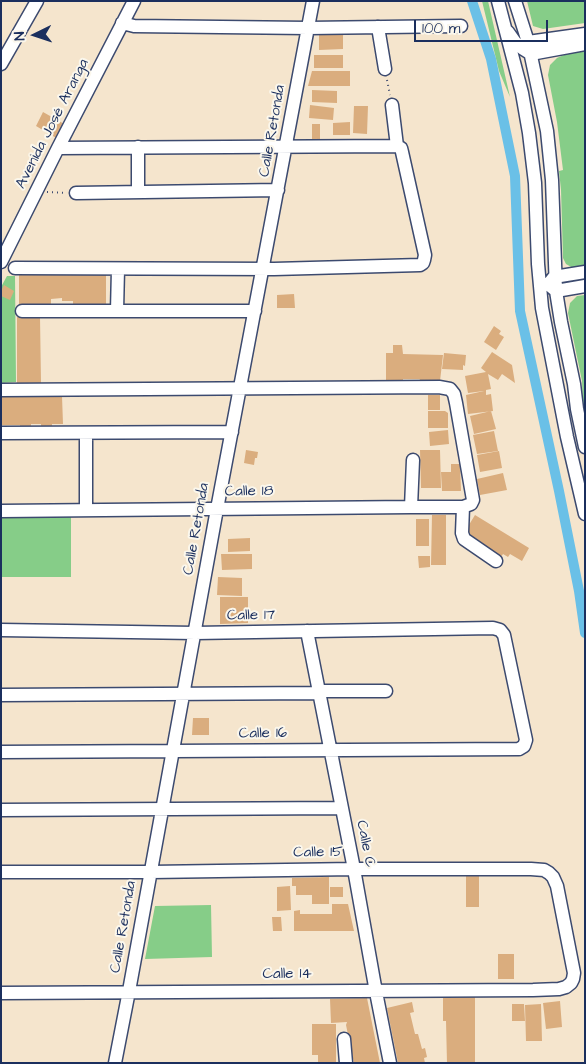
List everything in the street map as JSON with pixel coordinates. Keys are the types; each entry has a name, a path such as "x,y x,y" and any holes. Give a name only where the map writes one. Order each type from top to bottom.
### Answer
{"street":[{"path":"1,64 37,1"},
{"name":"Avenida José Aranga","path":"1,262 134,1"},
{"name":"Calle Retonda","path":"115,1063 313,1"},
{"path":"498,1 522,93 529,133 535,183 538,264 542,308 567,437 585,514"},
{"path":"515,1 547,130 552,180 553,284 585,447"},
{"path":"122,23 134,26 308,28 461,26"},
{"path":"505,25 515,42 527,48 585,44"},
{"path":"378,27 385,70"},
{"path":"517,75 519,57 527,48 585,34"},
{"path":"392,105 397,146"},
{"path":"15,268 263,269 416,266 423,263 424,255 402,152 397,146 58,148"},
{"path":"138,147 138,192"},
{"path":"76,193 278,190"},
{"path":"538,264 541,275 553,284 585,286"},
{"path":"117,311 118,269"},
{"path":"542,308 542,295 553,284 585,272"},
{"path":"22,311 255,312"},
{"path":"1,390 439,387 450,389 454,394 456,403 473,500 471,504 464,507 462,533 464,539 496,561"},
{"path":"1,433 232,432"},
{"path":"86,433 86,510"},
{"path":"411,506 412,460"},
{"name":"Calle 18","path":"1,511 464,507"},
{"name":"Calle 17","path":"2,630 195,633 493,628 500,630 504,636 526,740 524,746"},
{"name":"Calle C","path":"307,631 390,1063"},
{"path":"1,695 386,691"},
{"name":"Calle 16","path":"1,752 519,749 524,746"},
{"path":"1,810 342,808"},
{"name":"Calle 15","path":"1,872 354,869 544,870 549,873 557,886 574,973 571,983"},
{"name":"Calle 14","path":"1,992 533,990 559,989 571,983"},
{"path":"344,1039 346,1063"}],"path":[{"path":"385,70 392,105"},
{"path":"38,189 46,192 76,193"}],"green space":[{"path":"482,1 488,1 510,97 499,71"},
{"path":"527,1 585,1 585,23 543,29 533,26"},
{"path":"585,51 585,266 573,268 566,264 563,258 559,171 563,170 557,122 548,75 550,65 557,58 566,54"},
{"path":"7,276 15,276 16,382 1,383 1,287"},
{"path":"585,295 585,421 582,381 568,313 570,303 577,296"},
{"path":"71,514 71,577 1,577 1,515"},
{"path":"211,905 212,957 145,959 155,906"}],"building":[{"path":"319,35 343,35 343,49 319,50"},
{"path":"314,55 343,55 343,68 314,68"},
{"path":"312,71 350,71 350,86 308,86"},
{"path":"312,90 337,91 337,103 312,102"},
{"path":"310,105 334,108 333,120 309,118"},
{"path":"354,106 368,106 367,134 353,133"},
{"path":"43,112 66,125 58,139 36,126"},
{"path":"350,122 350,135 333,135 333,123"},
{"path":"312,124 320,124 320,139 312,139"},
{"path":"19,274 106,274 106,308 73,308 73,301 62,301 62,298 51,299 51,308 19,306"},
{"path":"4,285 14,291 10,300 1,296"},
{"path":"294,294 295,308 277,308 277,295"},
{"path":"17,317 40,317 41,383 17,383"},
{"path":"494,326 501,331 499,334 504,337 496,350 484,342"},
{"path":"393,345 402,345 403,354 443,355 440,381 403,379 403,382 386,382 386,353 393,353"},
{"path":"492,352 512,365 515,383 502,374 498,380 488,374 491,389 486,390 486,395 491,394 493,411 468,414 466,395 484,391 468,393 465,376 486,372 481,368"},
{"path":"444,353 466,355 463,370 442,369"},
{"path":"428,395 440,395 440,410 428,410"},
{"path":"62,396 63,424 52,424 52,428 41,428 41,424 31,424 31,429 20,429 20,425 1,425 1,397"},
{"path":"428,411 445,411 448,413 448,428 428,428"},
{"path":"491,411 496,429 474,434 470,416"},
{"path":"448,430 449,444 430,446 429,432"},
{"path":"494,431 498,451 477,454 473,435"},
{"path":"246,450 258,452 254,465 244,463"},
{"path":"420,450 440,450 441,488 421,488"},
{"path":"499,451 502,468 480,472 477,455"},
{"path":"451,464 460,464 461,491 442,491 441,472 451,472"},
{"path":"503,473 507,490 480,495 477,479"},
{"path":"432,515 446,515 446,565 431,565"},
{"path":"475,515 529,548 522,561 510,554 508,557 503,554 501,557 464,533"},
{"path":"416,519 429,519 429,546 416,546"},
{"path":"250,538 250,551 228,552 228,539"},
{"path":"221,554 252,554 252,569 222,570"},
{"path":"418,556 430,556 430,567 419,568"},
{"path":"218,577 242,578 242,596 217,595"},
{"path":"220,597 248,597 248,623 220,624"},
{"path":"193,718 209,718 209,735 192,735"},
{"path":"466,876 479,876 479,907 466,907"},
{"path":"329,877 329,904 312,904 312,895 296,895 296,886 292,886 292,878"},
{"path":"290,886 291,910 277,911 277,887"},
{"path":"330,887 343,887 343,897 330,897"},
{"path":"332,904 348,904 354,931 294,931 294,911 300,910 300,914 332,914"},
{"path":"272,917 281,917 282,931 273,931"},
{"path":"498,954 514,954 514,979 498,979"},
{"path":"443,997 475,997 475,1063 447,1063 446,1021 443,1021"},
{"path":"367,998 380,1063 354,1063 347,1022 331,1023 330,999"},
{"path":"560,1001 562,1027 546,1029 543,1003"},
{"path":"412,1002 414,1012 410,1013 415,1034 418,1034 422,1049 425,1048 427,1057 424,1058 425,1063 398,1063 387,1008"},
{"path":"512,1004 524,1004 525,1021 512,1021"},
{"path":"541,1004 542,1041 526,1041 525,1005"},
{"path":"312,1024 336,1024 336,1063 318,1063 318,1055 312,1055"}],"waterway":[{"path":"472,1 491,59 515,176 520,311 559,491 579,591 585,633"}]}
